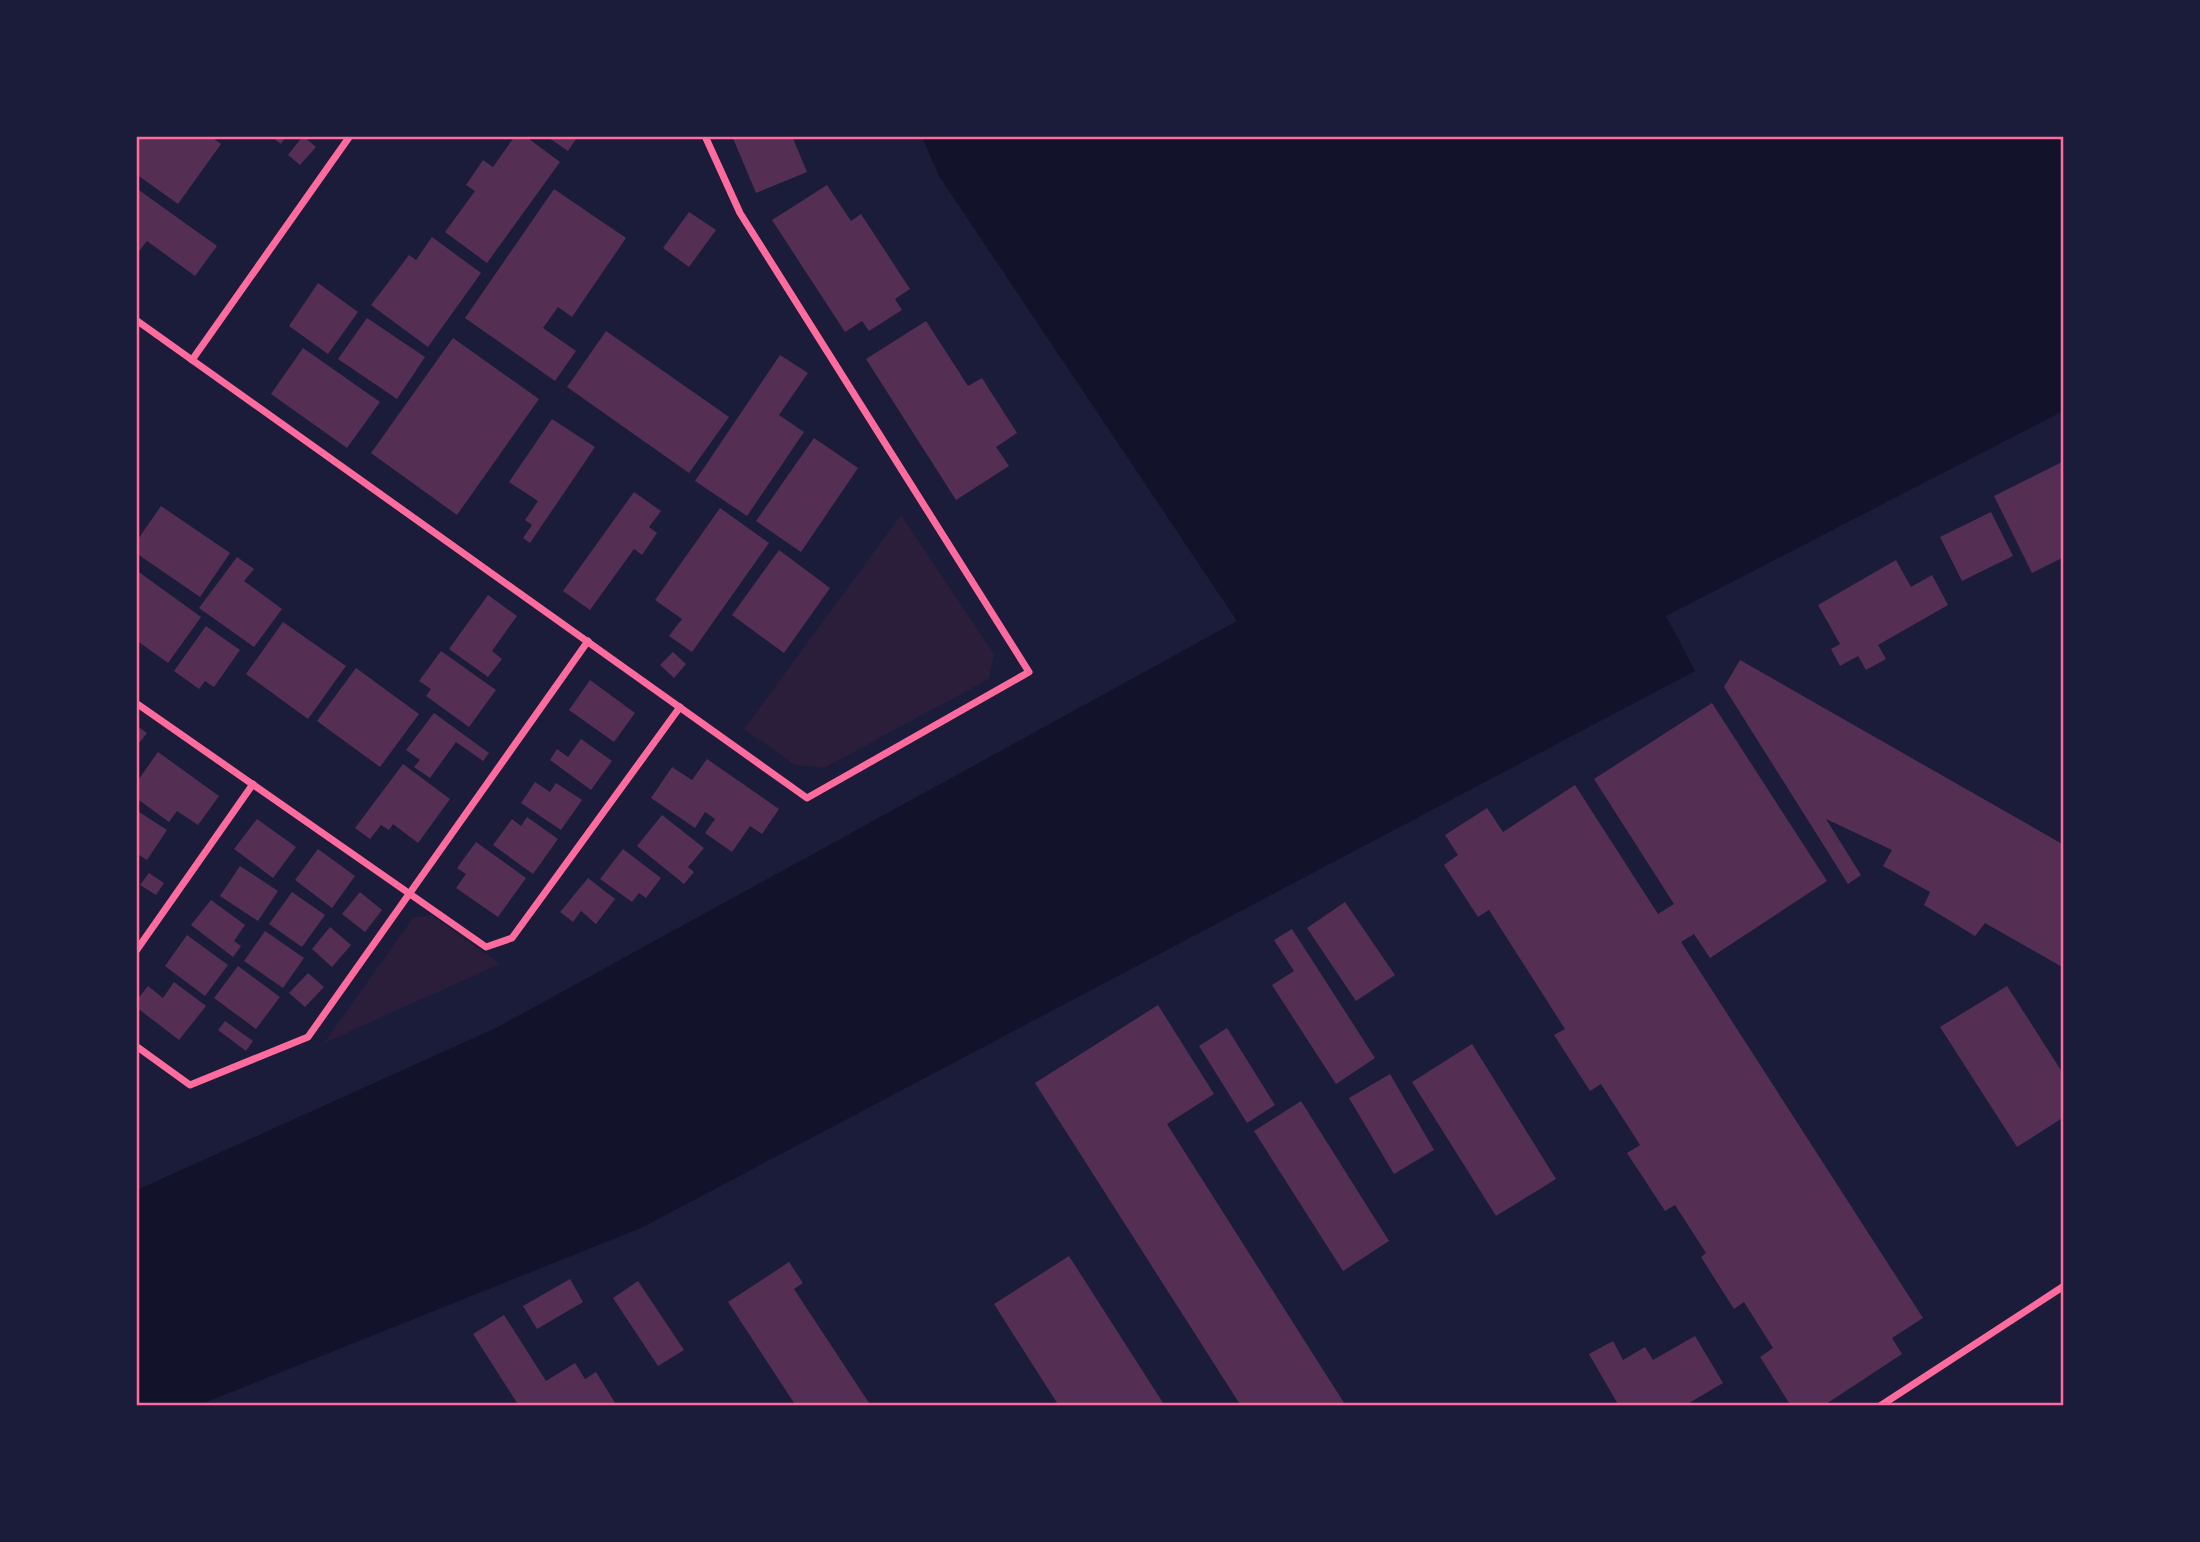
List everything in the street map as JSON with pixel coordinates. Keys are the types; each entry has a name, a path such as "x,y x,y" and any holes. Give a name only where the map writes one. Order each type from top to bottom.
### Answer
{"street":[{"path":"192,360 349,136"},
{"path":"136,320 807,798 1029,672 740,213 705,136"},
{"path":"136,1046 190,1085 308,1037 588,641"},
{"path":"136,703 486,947 512,938 680,707"},
{"path":"136,951 253,784"},
{"path":"1880,1405 2063,1286"}],"shaded area":[{"path":"922,137 2063,137 2063,411 1666,616 1695,671 641,1228 199,1405 137,1405 137,1190 498,1027 1237,621 939,176"},
{"path":"901,515 994,654 989,679 824,768 795,765 744,729"},
{"path":"431,915 500,964 324,1043 413,918"}],"building":[{"path":"136,136 210,136 221,144 178,204 136,174"},
{"path":"270,136 286,136 281,144"},
{"path":"303,136 316,147 300,165 288,155"},
{"path":"515,136 525,136 560,162 487,263 445,232 475,191 466,185 483,160 493,167"},
{"path":"546,136 578,136 568,151"},
{"path":"732,136 792,136 807,172 756,193"},
{"path":"827,185 851,221 861,214 910,289 895,299 902,310 869,331 862,321 845,332 772,220"},
{"path":"136,188 217,246 195,276 147,241 136,255"},
{"path":"554,189 626,238 572,317 558,307 543,328 576,351 555,381 465,318"},
{"path":"689,212 716,230 689,267 663,248"},
{"path":"432,237 481,273 428,347 371,305 409,255 416,260"},
{"path":"318,283 358,312 328,354 289,326"},
{"path":"367,318 425,357 397,399 338,359"},
{"path":"926,321 968,386 982,378 1017,433 996,447 1009,466 956,500 866,359"},
{"path":"606,331 729,417 689,473 567,387"},
{"path":"453,338 539,399 457,515 371,453"},
{"path":"303,348 380,402 347,448 271,394"},
{"path":"780,355 808,373 779,415 804,432 747,516 695,481"},
{"path":"552,419 595,447 530,543 523,538 532,525 525,520 538,501 509,482"},
{"path":"814,438 858,468 801,552 756,521"},
{"path":"2064,461 2064,557 2032,573 1994,496"},
{"path":"634,492 661,511 649,527 657,533 642,555 634,549 590,610 563,591"},
{"path":"161,506 230,553 200,597 136,553 136,542"},
{"path":"720,508 769,543 692,652 669,636 682,619 655,600"},
{"path":"1991,512 2013,556 1962,581 1940,537"},
{"path":"779,550 830,588 784,653 732,615"},
{"path":"237,557 254,569 244,581 282,609 254,647 199,608"},
{"path":"1896,560 1911,587 1932,575 1948,605 1878,645 1886,659 1866,670 1858,656 1840,666 1831,649 1840,644 1818,605"},
{"path":"136,570 201,617 168,663 136,640"},
{"path":"488,595 517,616 492,651 502,659 488,677 449,649"},
{"path":"283,622 346,666 308,719 246,674"},
{"path":"206,626 240,650 214,687 205,681 199,689 174,671"},
{"path":"441,651 496,690 469,727 426,696 431,689 419,681"},
{"path":"673,652 686,664 674,678 660,665"},
{"path":"1740,660 2064,845 2064,968 1985,923 1975,936 1924,905 1930,892 1883,866 1892,850 1826,819 1861,875 1848,884 1724,687"},
{"path":"356,668 419,714 380,767 317,721"},
{"path":"590,680 635,713 614,742 569,710"},
{"path":"1712,703 1827,881 1710,958 1694,934 1681,942 1923,1318 1892,1338 1902,1354 1823,1406 1791,1406 1760,1357 1773,1348 1744,1302 1734,1309 1701,1257 1706,1253 1675,1205 1665,1211 1627,1153 1640,1145 1601,1084 1590,1091 1554,1035 1565,1029 1489,910 1478,917 1444,865 1458,855 1445,835 1487,808 1503,832 1575,785 1658,914 1674,904 1594,779"},
{"path":"434,713 489,753 483,761 456,742 430,778 414,767 420,760 406,750"},
{"path":"136,725 147,733 136,747"},
{"path":"581,739 612,761 591,790 550,760 557,749 568,757"},
{"path":"158,752 219,796 198,825 177,811 169,822 136,798 136,783"},
{"path":"707,759 779,809 762,834 750,826 732,852 705,833 715,819 705,812 695,828 651,798 672,767 692,780"},
{"path":"403,764 450,799 418,843 393,824 389,830 381,825 370,839 355,828"},
{"path":"535,782 550,792 556,783 582,800 561,830 521,803"},
{"path":"136,810 167,830 147,860 136,853"},
{"path":"662,815 704,848 688,867 694,872 684,884 637,846"},
{"path":"527,817 558,839 533,874 493,845 512,819 521,826"},
{"path":"257,819 296,847 273,878 234,849"},
{"path":"476,842 526,878 498,917 456,888 466,874 457,868"},
{"path":"318,849 355,876 332,908 295,880"},
{"path":"623,849 661,878 646,898 639,893 632,902 600,879"},
{"path":"240,866 278,891 258,921 220,896"},
{"path":"149,873 164,883 156,895 140,885"},
{"path":"588,878 615,899 596,924 581,911 573,922 560,912"},
{"path":"292,892 325,915 302,947 269,924"},
{"path":"360,892 382,910 365,932 342,914"},
{"path":"211,900 245,925 234,941 241,946 233,957 191,925"},
{"path":"1345,902 1395,975 1356,1001 1307,928"},
{"path":"330,927 351,945 332,967 312,949"},
{"path":"1292,929 1375,1058 1336,1084 1272,985 1294,971 1274,940"},
{"path":"265,931 304,958 283,988 244,961"},
{"path":"187,935 228,965 205,996 165,966"},
{"path":"238,966 280,997 256,1029 214,998"},
{"path":"308,973 324,987 305,1007 289,993"},
{"path":"174,982 206,1006 179,1040 136,1007 136,1001 148,986 163,998"},
{"path":"2007,986 2064,1075 2064,1117 2017,1147 1940,1027"},
{"path":"1158,1005 1214,1094 1167,1124 1346,1406 1241,1406 1035,1083"},
{"path":"225,1021 253,1041 246,1051 218,1030"},
{"path":"1227,1028 1275,1105 1247,1123 1199,1046"},
{"path":"1472,1044 1556,1179 1496,1216 1412,1082"},
{"path":"1390,1074 1434,1150 1394,1174 1349,1098"},
{"path":"1301,1101 1389,1241 1343,1271 1254,1131"},
{"path":"1069,1256 1165,1406 1059,1406 994,1304"},
{"path":"789,1262 803,1283 794,1289 871,1406 796,1406 728,1302"},
{"path":"570,1279 583,1302 537,1329 523,1306"},
{"path":"638,1281 684,1350 658,1366 613,1298"},
{"path":"504,1315 546,1381 575,1363 585,1379 596,1372 617,1406 519,1406 473,1334"},
{"path":"1695,1336 1723,1383 1684,1406 1619,1406 1589,1354 1613,1341 1623,1360 1645,1347 1653,1360"}]}
